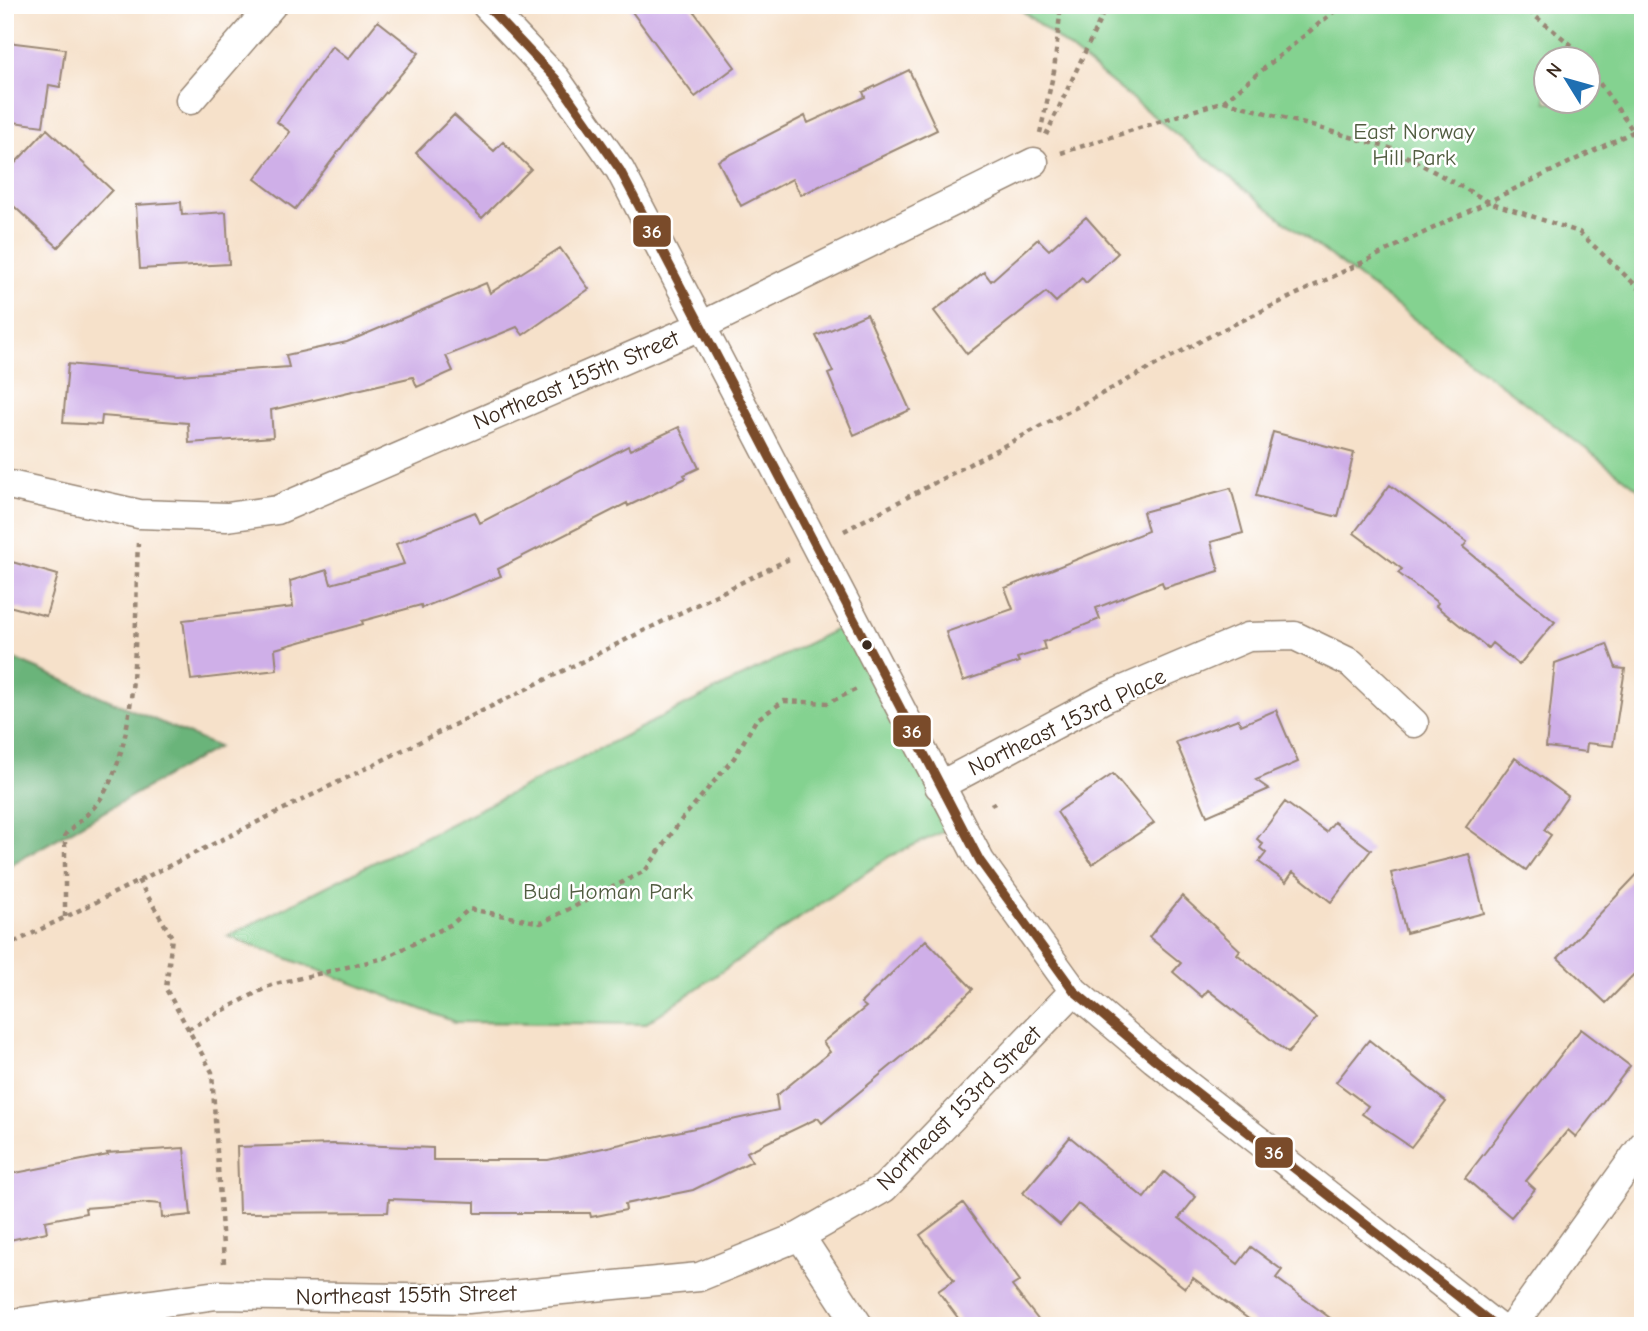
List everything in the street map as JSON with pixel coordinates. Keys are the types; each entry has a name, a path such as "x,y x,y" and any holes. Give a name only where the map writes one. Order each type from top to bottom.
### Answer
{"street":[{"path":"190,100 272,5"},
{"path":"486,5 556,79 620,170 980,861 1074,991 1154,1059 1496,1326"},
{"name":"Northeast 155th Street","path":"5,484 139,514 227,517 277,510 701,326 1034,162"},
{"name":"Northeast 153rd Place","path":"939,786 1107,697 1248,638 1295,636 1351,663 1414,723"},
{"name":"Northeast 153rd Street","path":"800,1236 884,1188 1074,991"},
{"path":"1513,1326 1643,1145"},
{"path":"800,1236 859,1326"},
{"name":"Northeast 155th Street","path":"5,1324 226,1295 468,1313 699,1277 800,1236"}],"path":[{"path":"1034,162 1054,71 1061,5"},
{"path":"1034,162 1107,5"},
{"path":"1034,162 1224,102 1342,5"},
{"path":"1521,5 1573,46"},
{"path":"1602,87 1634,132"},
{"path":"1224,102 1393,149 1489,202 1579,232 1643,292"},
{"path":"65,917 65,835 99,800 122,751 129,708 139,514"},
{"path":"188,1029 271,985 385,958 452,924 469,909 541,923 645,871 682,819 734,758 756,720 784,701 828,703 883,676"},
{"path":"138,880 172,937 166,989 212,1072 226,1295"}],"green space":[{"name":"East Norway Hill Park","path":"1015,5 1643,5 1643,492 1287,223"},
{"name":"Bud Homan Park","path":"854,620 960,824 890,856 645,1024 455,1022 228,936"},
{"path":"5,655 218,747 5,868"}],"building":[{"path":"627,5 689,5 735,67 695,97"},
{"path":"378,21 419,53 360,123 295,209 255,179 290,132 277,122 332,46 348,59"},
{"path":"7,42 65,49 60,87 49,85 43,126 5,121"},
{"path":"909,70 937,130 801,195 792,179 741,206 718,161 805,116 808,123 865,97 863,92"},
{"path":"454,115 494,151 503,142 531,169 482,218 416,153"},
{"path":"47,129 112,190 58,247 5,198 5,174"},
{"path":"181,202 182,215 226,212 229,264 140,269 136,205"},
{"path":"1086,217 1118,253 1086,283 1082,278 1056,302 1046,292 967,354 934,311 984,272 991,281 1038,239 1049,250"},
{"path":"560,248 589,289 523,335 517,327 446,356 453,371 417,387 413,377 271,410 273,437 189,443 188,423 102,416 101,425 63,423 68,364 178,375 289,367 286,355 347,342 486,283 490,293"},
{"path":"867,314 910,410 854,435 828,374 833,372 816,336"},
{"path":"679,427 699,468 684,475 686,478 628,506 627,503 498,569 501,576 422,608 421,605 362,621 363,624 275,649 277,670 191,680 183,620 293,607 290,581 327,570 331,584 404,564 396,544 475,512 480,523 628,446 630,450"},
{"path":"1273,432 1354,453 1338,517 1256,496"},
{"path":"1390,485 1467,542 1463,547 1555,622 1519,665 1492,643 1488,648 1436,606 1438,603 1398,573 1402,569 1354,533"},
{"path":"1231,488 1243,533 1211,542 1219,571 1164,588 1162,582 1096,608 1100,619 1043,642 1045,649 1017,658 1019,662 963,681 946,632 1013,609 1005,588 1148,531 1143,512"},
{"path":"5,560 58,575 46,616 5,605"},
{"path":"1607,644 1616,668 1625,669 1613,746 1587,743 1586,752 1546,747 1555,663"},
{"path":"1276,710 1298,762 1256,780 1269,789 1207,816 1176,742 1238,719 1241,725"},
{"path":"1515,758 1568,796 1544,830 1551,835 1526,870 1466,827"},
{"path":"1113,774 1154,823 1092,864 1057,812"},
{"path":"1285,802 1326,832 1334,822 1371,850 1331,902 1293,872 1286,882 1259,862 1266,853 1260,848 1263,844 1257,839"},
{"path":"1469,854 1484,913 1406,933 1391,873"},
{"path":"1643,868 1643,965 1606,1003 1558,958"},
{"path":"1182,896 1240,950 1237,954 1316,1018 1288,1053 1208,990 1202,997 1173,972 1181,963 1149,937"},
{"path":"926,940 973,989 910,1050 822,1123 818,1118 747,1152 752,1161 693,1190 625,1204 626,1210 591,1217 590,1213 475,1213 475,1202 389,1199 388,1212 239,1213 237,1147 333,1144 433,1148 433,1160 548,1160 778,1110 776,1096 830,1052 823,1042 866,1007 861,1003"},
{"path":"1581,1029 1630,1066 1576,1137 1568,1130 1526,1181 1535,1189 1511,1217 1465,1178"},
{"path":"1369,1040 1446,1102 1411,1147 1362,1114 1368,1106 1336,1082"},
{"path":"1070,1137 1144,1198 1164,1172 1196,1197 1179,1218 1238,1264 1251,1247 1282,1270 1276,1278 1341,1326 1258,1326 1193,1278 1185,1288 1078,1204 1060,1225 1023,1193"},
{"path":"184,1148 191,1215 162,1218 161,1204 149,1203 85,1208 86,1213 45,1221 47,1232 5,1241 5,1175 108,1155 107,1153"},
{"path":"963,1203 1020,1281 1012,1286 1043,1326 964,1326 938,1291 954,1280 920,1235"}],"transit line":[{"name":"36","path":"486,5 556,79 620,170 980,861 1074,991 1154,1059 1496,1326"}]}
